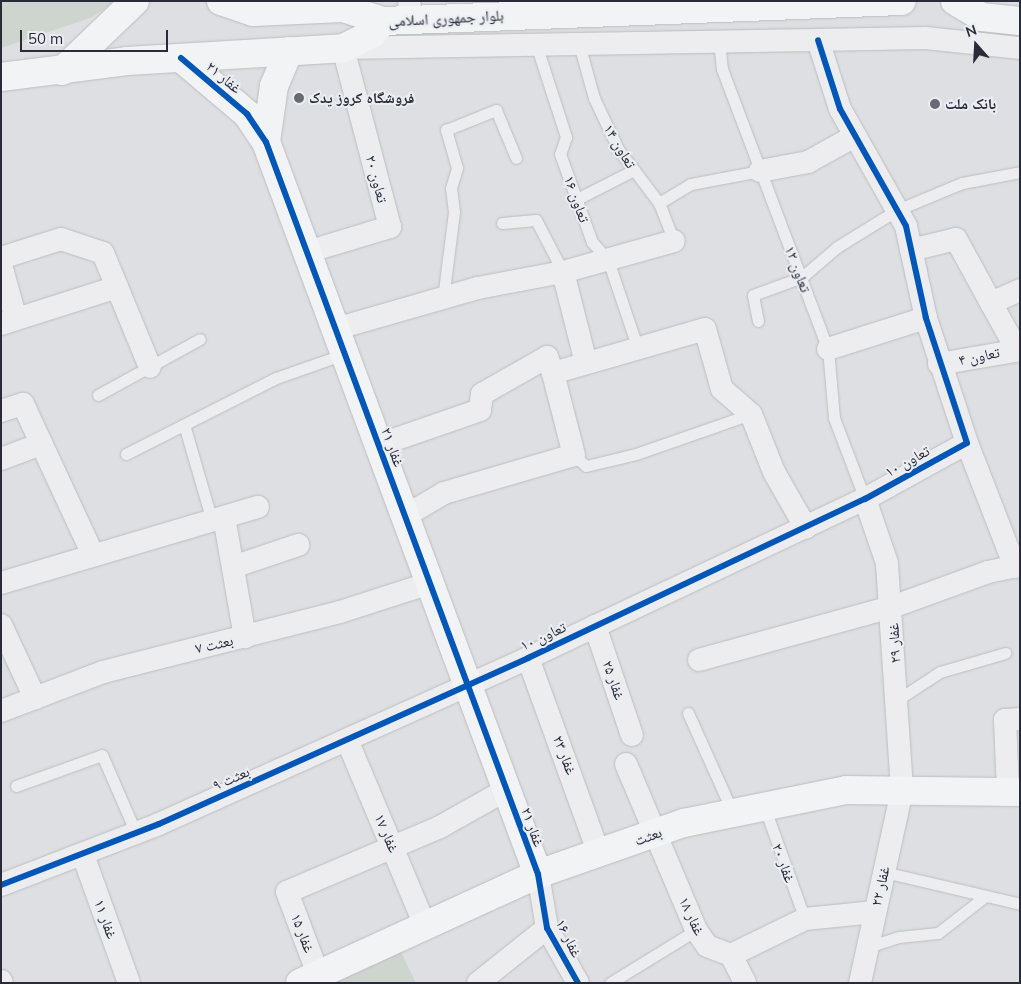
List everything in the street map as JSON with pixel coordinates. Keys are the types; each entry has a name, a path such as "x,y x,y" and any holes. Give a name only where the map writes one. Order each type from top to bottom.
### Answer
{"street":[{"path":"62,71 134,1"},
{"path":"221,1 253,12 329,4 355,10 383,21"},
{"name":"بلوار جمهوری اسلامی","path":"1,77 181,58 343,48 372,34 383,21 411,10 902,1"},
{"path":"955,1 982,17 1020,21"},
{"path":"343,48 926,38 1020,48"},
{"path":"699,660 892,607 988,572 1017,566 967,444 939,364 910,250 897,210 855,136 827,78 818,40"},
{"name":"تعاون ۲۰","path":"307,252 390,227 343,48"},
{"path":"266,142 274,86 289,51"},
{"name":"غفار ۲۱","path":"181,58 247,114 266,142 538,874"},
{"path":"760,171 808,162 855,136"},
{"path":"1,258 61,239 103,253 150,367"},
{"path":"910,250 956,239 1018,349"},
{"path":"340,341 443,298 562,272 674,242"},
{"path":"1,265 9,322 117,287"},
{"path":"562,272 586,363"},
{"path":"992,303 1020,290"},
{"path":"828,349 926,318"},
{"path":"553,373 705,329 722,389 751,414 774,472 806,528"},
{"name":"تعاون ۴","path":"939,364 1018,349"},
{"path":"379,445 480,410 482,394 547,357 553,373 574,455 444,493 405,516"},
{"path":"1,411 23,404 93,555"},
{"path":"1,459 41,444"},
{"name":"تعاون ۱۰","path":"467,684 528,658 806,528 865,499 967,444"},
{"name":"غفار ۲۹","path":"865,499 887,563 892,607 902,790"},
{"path":"1,583 258,507"},
{"path":"218,519 232,567 245,637"},
{"path":"232,567 298,545"},
{"name":"بعثت ۷","path":"1,711 103,672 245,637 430,583"},
{"path":"1,625 36,698"},
{"name":"غفار ۲۵","path":"595,626 632,735"},
{"name":"غفار ۲۳","path":"528,658 599,854"},
{"name":"بعثت ۹","path":"1,884 82,855 347,740 467,684"},
{"path":"1014,792 1005,720 1020,720"},
{"name":"غفار ۱۷","path":"347,740 394,848 425,926"},
{"path":"626,764 657,832"},
{"path":"394,848 506,790"},
{"name":"بعثت","path":"309,978 538,874 657,832 764,806 846,790 1014,792"},
{"name":"غفار ۲۲","path":"860,983 902,790"},
{"name":"غفار ۱۸","path":"657,832 696,930 707,946 732,955"},
{"name":"غفار ۱۵","path":"309,978 287,892 394,848"},
{"name":"غفار ۱۱","path":"82,855 129,983"},
{"name":"غفار ۱۶","path":"538,874 547,928 578,983"},
{"path":"744,983 732,955 805,919 875,912"},
{"path":"478,983 547,928"}],"lane":[{"name":"تعاون ۱۲","path":"719,42 722,69 828,349 834,418 865,499"},
{"name":"تعاون ۱۶","path":"536,44 566,137 560,154 592,242 608,260 638,349"},
{"name":"تعاون ۱۴","path":"579,44 594,98 634,170 659,203 674,242"},
{"path":"443,298 454,212 451,188 457,168 446,130 496,110 516,158"},
{"path":"577,199 634,170"},
{"path":"659,203 692,184 760,171"},
{"path":"758,321 753,295 802,277 837,247 897,210 962,183 1020,172"},
{"path":"502,223 536,220 562,272"},
{"path":"98,395 200,339"},
{"path":"126,454 184,428 340,341"},
{"path":"574,455 586,466 596,464 751,414"},
{"path":"184,428 218,519"},
{"path":"897,700 940,672 1005,653"},
{"path":"688,713 733,813"},
{"path":"16,786 102,755 135,831"},
{"name":"غفار ۲۰","path":"764,806 805,919"},
{"path":"884,872 983,898 1020,904"},
{"path":"868,947 898,937 938,934 983,898"},
{"path":"610,983 696,930"}],"shaded area":[{"path":"1,1 118,1 90,18 1,48"},
{"path":"399,948 416,983 327,983"}],"cycle path":[{"path":"1,885 159,824 528,658 865,499 967,443 926,318 906,226 840,109 818,40"},
{"path":"181,58 247,114 266,142 538,874 547,928 578,983"}],"place":[{"name":"فروشگاه کروز یدک","path":"299,98"},
{"name":"بانک ملت","path":"935,104"}]}
